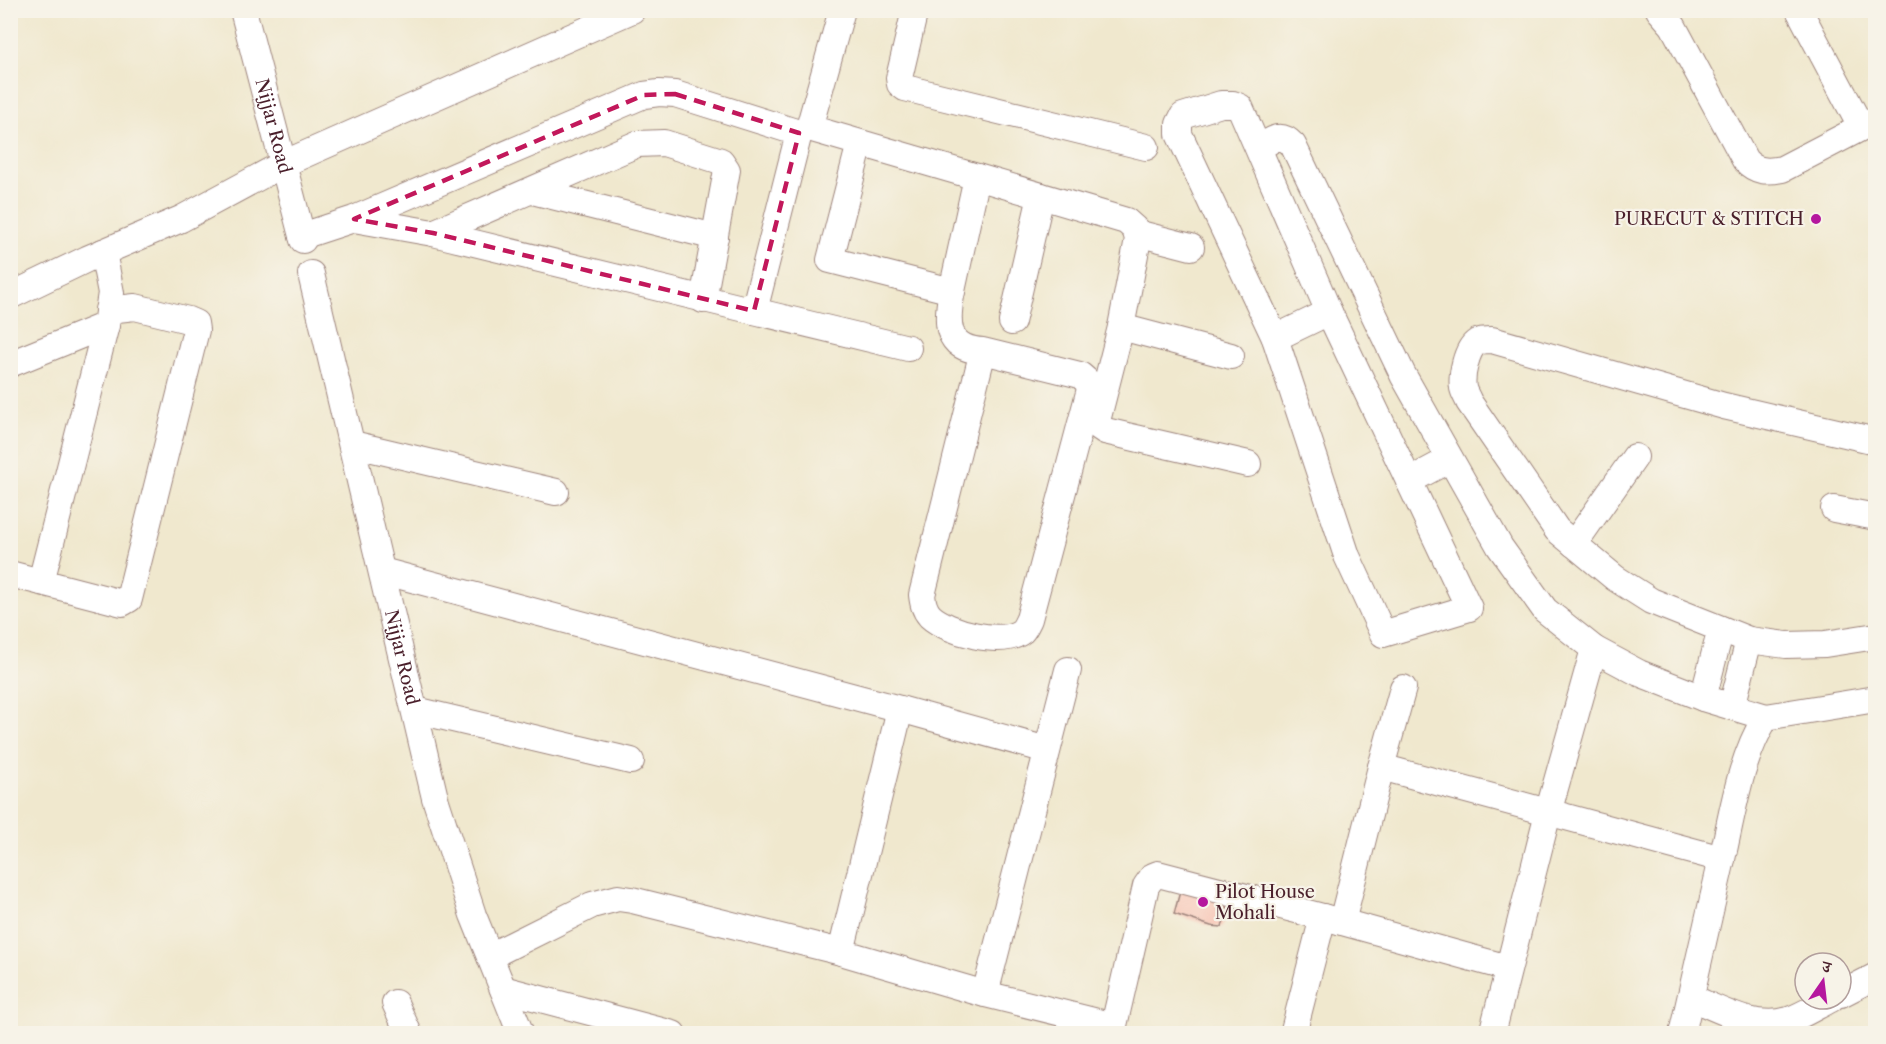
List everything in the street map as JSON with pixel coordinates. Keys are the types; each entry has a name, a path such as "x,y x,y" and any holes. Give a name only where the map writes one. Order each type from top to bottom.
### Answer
{"street":[{"name":"Nijjar Road","path":"243,10 302,238 354,219"},
{"path":"10,296 181,219 283,164 633,10"},
{"path":"842,10 809,128 1126,221 1137,233 1191,248"},
{"path":"915,10 898,78 900,84 905,88 1146,147"},
{"path":"1659,10 1673,26 1745,160 1752,167 1771,171 1782,169 1868,124 1799,10"},
{"path":"354,219 644,95 675,94 799,133 754,311"},
{"path":"1221,104 1240,107 1329,312 1469,608 1383,634 1347,556 1275,338 1179,134 1179,124 1183,116 1221,104"},
{"path":"1258,148 1281,137 1286,138 1293,145 1403,375 1500,547 1545,610 1594,649 1639,673 1702,698 1766,717 1875,699"},
{"path":"433,233 637,144 664,143 722,161 726,166 727,175 703,300"},
{"path":"860,143 830,260 952,291"},
{"path":"977,177 947,314 951,332 958,345 969,350 983,351 1080,375 1087,381 1090,389 1029,619 1024,630 1005,638 969,634 939,622 926,610 922,595 983,351"},
{"path":"532,191 715,237"},
{"path":"1012,322 1041,196"},
{"path":"354,219 433,233 908,348"},
{"path":"1137,233 1121,327 1097,421 1099,427 1106,431 1248,464"},
{"path":"41,582 108,313 110,282 95,256"},
{"name":"Nijjar Road","path":"311,274 435,798 473,915 521,1034"},
{"path":"10,364 108,313 135,307 195,323 196,330 129,599 122,603 10,574"},
{"path":"1275,338 1329,312"},
{"path":"1121,327 1231,356"},
{"path":"1875,441 1724,406 1492,340 1479,340 1468,354 1463,377 1463,389 1469,402 1557,530 1615,578 1651,601 1749,640 1786,645 1825,644 1875,636"},
{"path":"351,444 556,492"},
{"path":"1405,474 1447,452"},
{"path":"1574,544 1635,457"},
{"path":"1834,509 1875,517"},
{"path":"382,571 1047,750"},
{"path":"1702,698 1721,629"},
{"path":"1731,707 1749,640"},
{"path":"1492,1034 1548,813 1594,649"},
{"path":"985,994 1068,670"},
{"path":"1293,1034 1333,919 1381,767 1403,688"},
{"path":"841,952 900,709"},
{"path":"415,710 631,761"},
{"path":"1682,1034 1744,768 1755,734 1766,717"},
{"path":"1381,767 1722,859"},
{"path":"490,957 592,905 618,898 841,952 1113,1030 1146,886 1153,876 1163,875 1508,968"},
{"path":"1853,988 1875,976"},
{"path":"503,989 673,1034"},
{"path":"1692,998 1742,1019 1781,1028 1791,1019 1807,1011"},
{"path":"395,1003 409,1034"}],"highlighted area":[{"path":"675,94 799,133 754,311 433,233 354,219 644,95"}],"building":[{"name":"Pilot House Mohali","path":"1182,884 1230,897 1222,927 1211,926 1174,914"}],"place":[{"name":"PURECUT & STITCH","path":"1816,219"},
{"name":"Pilot House Mohali","path":"1203,902"}]}
